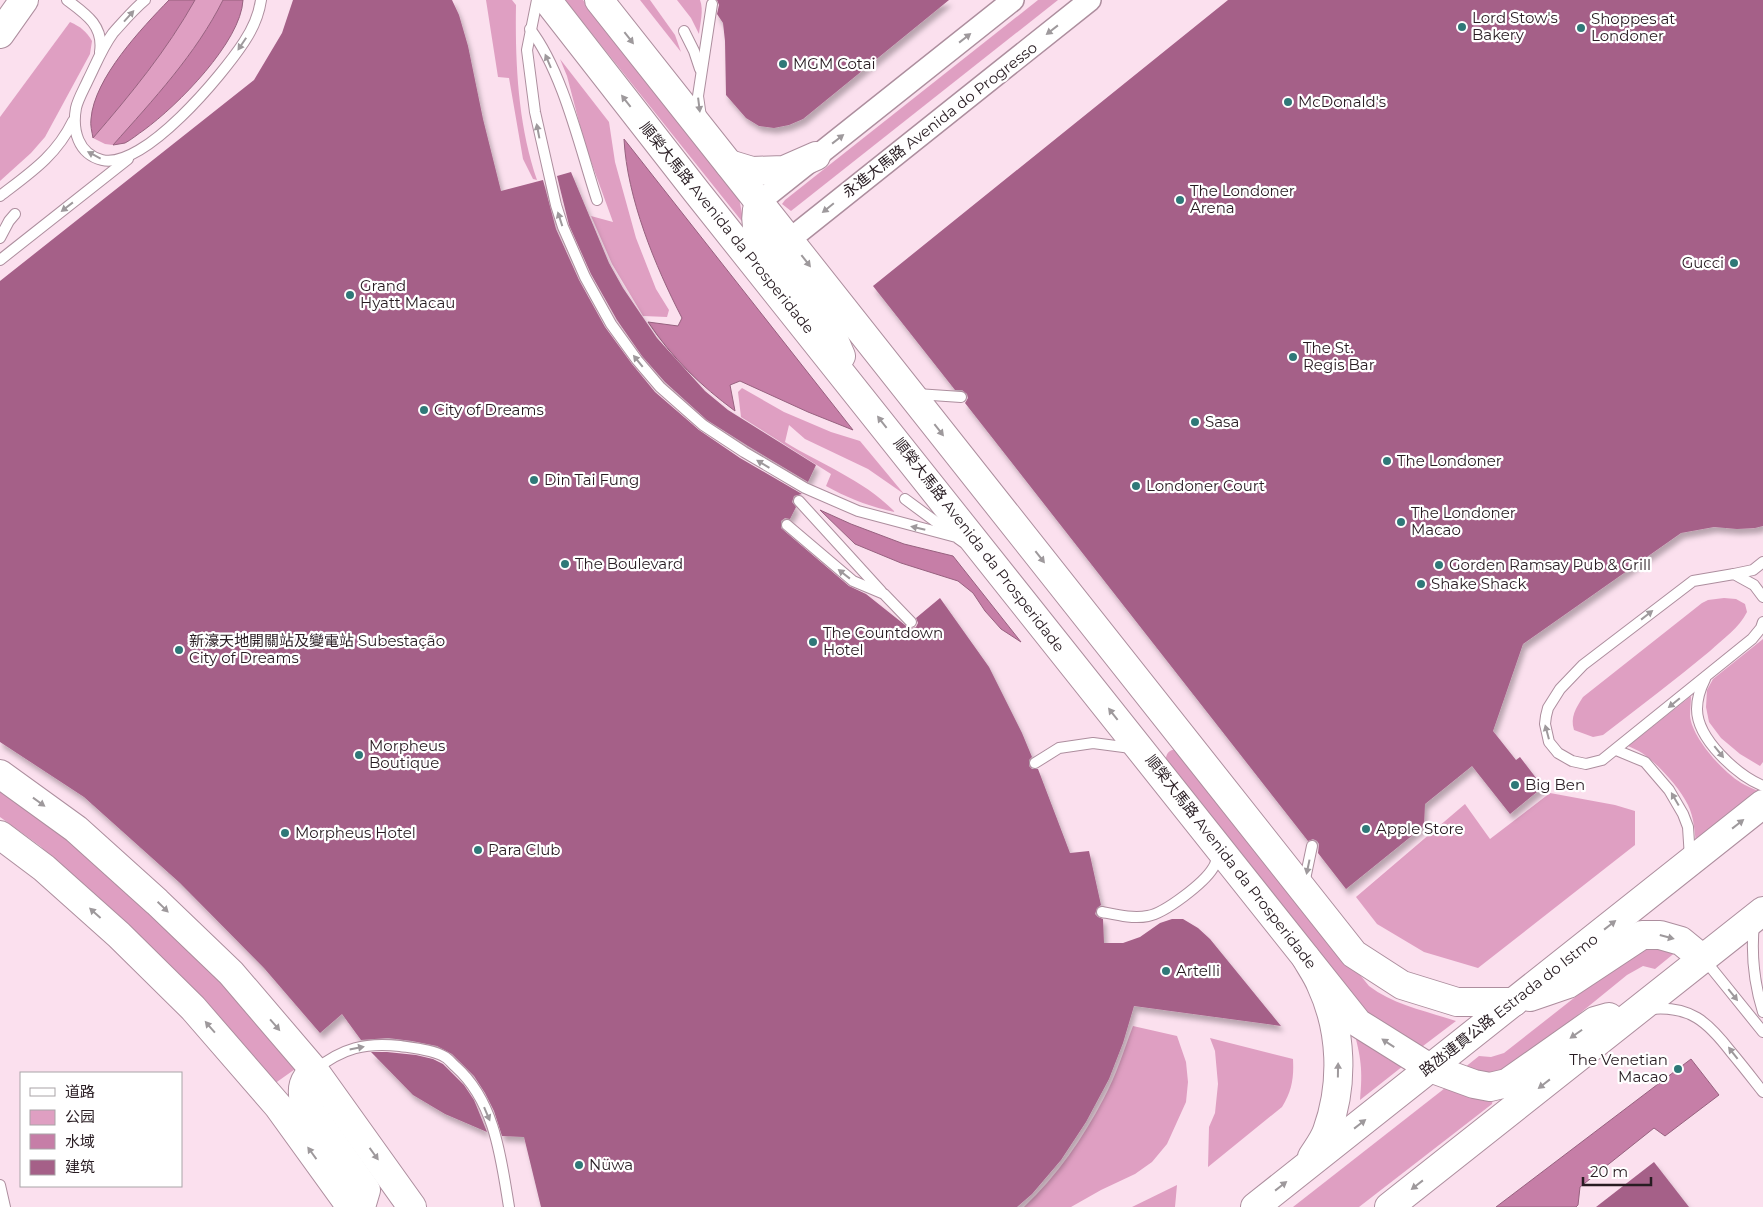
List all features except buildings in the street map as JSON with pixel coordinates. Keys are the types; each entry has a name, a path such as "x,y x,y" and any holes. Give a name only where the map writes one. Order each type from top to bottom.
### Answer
{"main road":[{"path":"0,34 24,0"},
{"name":"順榮大馬路 Avenida da Prosperidade","path":"547,0 696,191 1358,1023 1430,1068 1474,1084 1490,1087 1507,1083 1595,1020 1637,1010"},
{"path":"598,0 1354,954 1402,985 1457,1002 1514,1002 1568,984 1642,934 1660,935 1681,941 1703,959"},
{"path":"721,154 752,171 784,170 816,156"},
{"path":"758,202 755,213 759,235 824,316 853,386"},
{"path":"1142,751 1174,726"},
{"path":"0,774 76,829 157,902 231,973 314,1070 412,1207"},
{"name":"路氹連貫公路 Estrada do Istmo","path":"1255,1207 1763,804"},
{"path":"0,835 44,868 105,922 193,1008 278,1106 351,1207"},
{"path":"1389,1207 1759,914"},
{"path":"1306,958 1321,984 1332,1013 1338,1043 1335,1103 1327,1132 1308,1165"},
{"path":"314,1070 307,1077 303,1085 302,1094 304,1102 366,1190 361,1207"}],"street":[{"path":"758,202 1013,0"},
{"name":"永進大馬路 Avenida do Progresso","path":"789,240 1090,0"}],"lane":[{"path":"67,0 88,16 99,30 102,42 100,53"},
{"path":"145,0 113,34 100,53 76,106 74,126 78,141 87,153 102,160 118,160 133,154 147,145"},
{"path":"0,260 183,115 228,65 245,41 256,20 261,0"},
{"path":"537,0 527,50 535,112 549,178 563,227 585,277 611,324 637,360 660,387 703,425 805,488 858,511 956,537"},
{"path":"712,4 698,96 701,119 721,154"},
{"path":"530,29 542,44 563,94 596,200"},
{"path":"684,31 694,51 701,73"},
{"path":"0,196 55,151 65,138 75,119"},
{"path":"0,223 16,214 8,221 0,238"},
{"path":"911,394 960,397"},
{"path":"905,499 1004,576"},
{"path":"799,501 911,622"},
{"path":"787,525 853,581 884,594"},
{"path":"1763,562 1753,570 1693,581 1583,665 1560,688 1548,708 1545,724 1550,742 1558,753 1572,761 1586,764 1602,760 1752,638 1761,628 1763,622"},
{"path":"1734,574 1754,585 1763,597"},
{"path":"1706,676 1699,692 1697,711 1703,731 1726,761 1763,786"},
{"path":"1034,763 1059,748 1093,743 1142,751"},
{"path":"1616,750 1645,762 1670,790 1688,827 1690,862"},
{"path":"1303,889 1312,846"},
{"path":"1202,881 1213,868 1219,848"},
{"path":"1102,912 1124,917 1140,917 1160,913 1202,881 1216,873 1237,870"},
{"path":"1759,914 1752,942 1754,970 1763,1012"},
{"path":"1703,959 1763,1032"},
{"path":"1637,1010 1666,1008 1686,1012 1706,1023 1717,1033 1763,1092"},
{"path":"314,1070 328,1060 350,1049 381,1044 416,1048 444,1056 465,1075 480,1096 495,1131 509,1207"},
{"path":"0,1185 5,1207"}],"green space":[{"path":"195,0 223,0 187,58 113,145 105,144 93,138 148,71 173,36"},
{"path":"486,0 512,0 516,5 519,94 526,138 537,180 533,179 523,159 509,78 498,77"},
{"path":"565,0 583,0 735,192 739,198 744,224"},
{"path":"640,0 650,0 675,35 681,52"},
{"path":"677,0 700,0 702,13 699,34 691,18"},
{"path":"1038,0 1058,0 791,211 782,204 785,200"},
{"path":"70,22 83,30 92,41 90,54 45,137 31,153 0,181 0,117"},
{"path":"560,59 609,122 615,162 636,238 656,289 669,310 667,317 643,316 612,264 591,216 613,222 585,145 567,76"},
{"path":"742,388 784,412 831,432 860,441 904,494 868,469 805,439 789,425 785,442 856,482 895,512 859,502 826,486 831,474 741,417 738,392"},
{"path":"1736,599 1745,604 1747,612 1740,623 1725,638 1603,735 1593,737 1574,730 1573,717 1583,697 1702,603 1708,600"},
{"path":"1763,639 1763,762 1760,766 1740,754 1721,738 1709,722 1706,707 1707,690 1713,679"},
{"path":"1691,696 1690,716 1692,725 1703,745 1728,773 1745,785 1763,793 1696,846 1692,815 1680,791 1654,763 1640,752 1628,746"},
{"path":"1176,749 1369,986 1400,1003 1456,1021 1423,1046 1414,1045 1362,1012 1166,763 1168,753"},
{"path":"0,786 56,825 223,981 298,1067 274,1084 126,924 40,846 0,817"},
{"path":"1550,793 1615,805 1635,811 1635,845 1478,968 1424,952 1377,924 1356,897 1465,804 1490,839"},
{"path":"1651,944 1677,951 1655,969 1643,966 1627,975 1509,1071 1490,1075 1464,1068 1479,1056 1491,1057 1504,1053 1630,954"},
{"path":"1133,1026 1177,1036 1186,1062 1188,1082 1186,1102 1167,1144 1152,1162 1135,1174 1071,1207 1024,1207 1047,1183 1087,1128 1112,1081"},
{"path":"1353,1028 1382,1055 1403,1066 1360,1100 1361,1064"},
{"path":"1210,1038 1293,1059 1293,1078 1282,1107 1208,1167 1209,1127 1215,1113 1218,1084 1215,1051"},
{"path":"1454,1081 1493,1099 1492,1104 1359,1207 1293,1207"},
{"path":"1177,1185 1175,1207 1132,1207"}],"water":[{"path":"169,0 195,0 173,36 148,71 93,138 91,119 94,103 101,87 133,39"},
{"path":"223,0 243,0 240,17 231,35 205,72 158,119 127,142 113,145 187,58"},
{"path":"624,139 853,430 740,381 730,385 735,411 710,392 667,348 648,322 678,326 682,318 662,276 644,231 631,185"},
{"path":"820,510 904,544 953,556 1021,642 1001,629 985,611 973,593 958,581 901,563 855,544"},
{"path":"1691,1059 1719,1095 1665,1136 1654,1128 1580,1187 1578,1205 1576,1207 1496,1207"}],"place":[{"name":"Lord Stow's Bakery","path":"1462,27"},
{"name":"Shoppes at Londoner","path":"1581,28"},
{"name":"MGM Cotai","path":"783,64"},
{"name":"McDonald's","path":"1288,102"},
{"name":"The Londoner Arena","path":"1180,200"},
{"name":"Gucci","path":"1734,263"},
{"name":"Grand Hyatt Macau","path":"350,295"},
{"name":"The St. Regis Bar","path":"1293,357"},
{"name":"City of Dreams","path":"424,410"},
{"name":"Sasa","path":"1195,422"},
{"name":"The Londoner","path":"1387,461"},
{"name":"Din Tai Fung","path":"534,480"},
{"name":"Londoner Court","path":"1136,486"},
{"name":"The Londoner Macao","path":"1401,522"},
{"name":"The Boulevard","path":"565,564"},
{"name":"Gorden Ramsay Pub & Grill","path":"1439,565"},
{"name":"Shake Shack","path":"1421,584"},
{"name":"The Countdown Hotel","path":"813,642"},
{"name":"新濠天地開關站及變電站 Subestação City of Dreams","path":"179,650"},
{"name":"Morpheus Boutique","path":"359,755"},
{"name":"Big Ben","path":"1515,785"},
{"name":"Apple Store","path":"1366,829"},
{"name":"Morpheus Hotel","path":"285,833"},
{"name":"Para Club","path":"478,850"},
{"name":"Artelli","path":"1166,971"},
{"name":"The Venetian Macao","path":"1678,1069"},
{"name":"Nüwa","path":"579,1165"}]}
